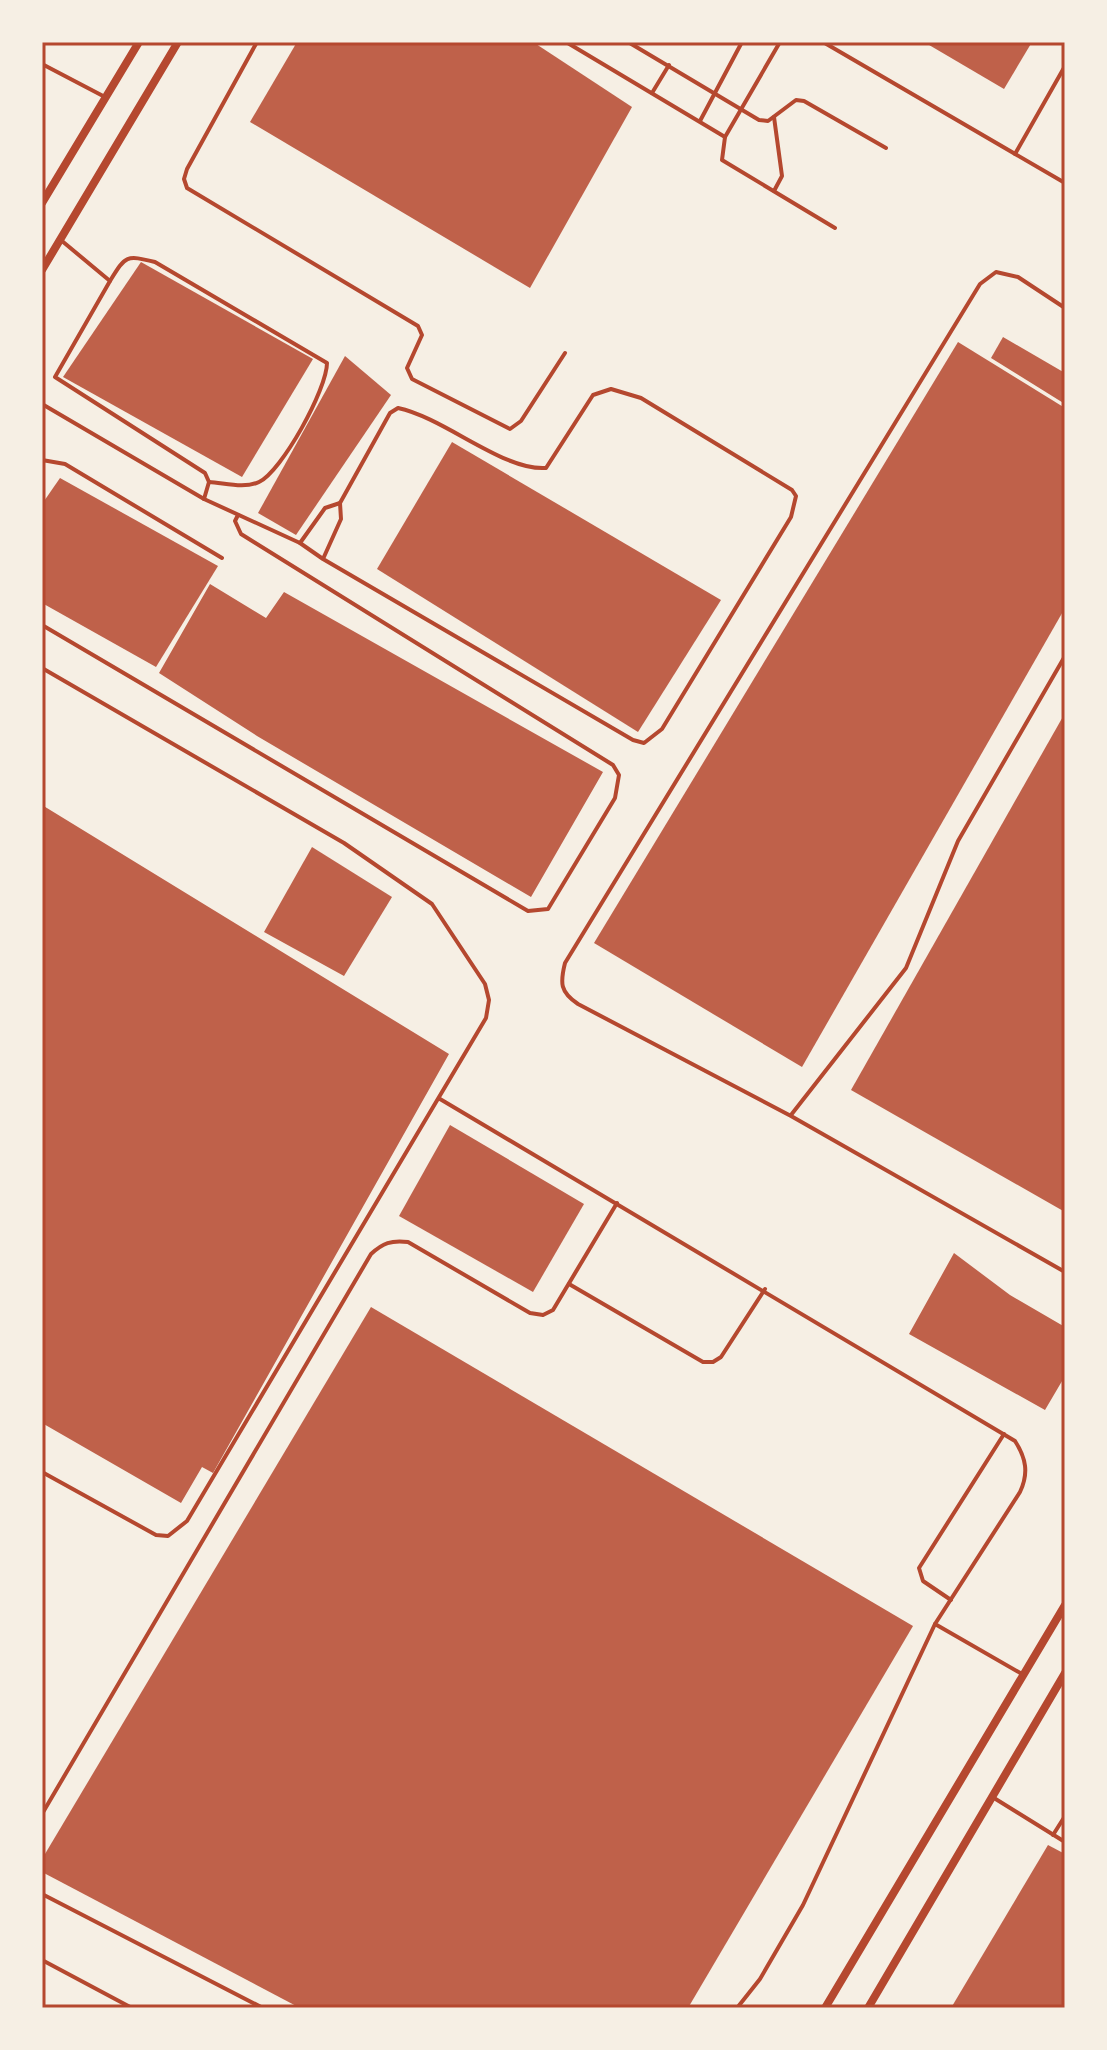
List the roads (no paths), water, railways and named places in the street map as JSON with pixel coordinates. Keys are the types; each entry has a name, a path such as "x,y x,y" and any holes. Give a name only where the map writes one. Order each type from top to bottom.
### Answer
{"street":[{"path":"42,203 139,42"},
{"path":"42,270 178,42"},
{"path":"825,2008 1065,1605"},
{"path":"868,2008 1065,1673"}],"lane":[{"path":"257,42 187,169 184,179 187,188 418,326 422,335 407,368 412,379 510,429 521,421 565,353"},
{"path":"566,42 725,137"},
{"path":"628,42 759,120 774,117 796,100 815,104 886,148"},
{"path":"700,121 742,42"},
{"path":"780,42 725,137 722,160 835,228"},
{"path":"823,42 1065,183"},
{"path":"42,64 105,97"},
{"path":"652,93 669,65"},
{"path":"1015,154 1065,66"},
{"path":"774,117 782,176 774,191"},
{"path":"60,240 110,281"},
{"path":"204,499 209,482 205,473 55,377 110,281 123,260 129,257 155,262 327,363 323,386 269,476 253,484 209,482"},
{"path":"1065,308 1018,277 996,272 980,284 565,963 560,981 565,995 578,1004 791,1116 1065,1272"},
{"path":"42,404 204,499 300,543 323,559 633,740 644,743 662,729 791,517 796,496 792,490 641,398 611,389 593,395 546,468 517,463 430,419 403,409 393,410 340,503 341,519 323,559"},
{"path":"42,460 65,464 222,558"},
{"path":"300,543 325,508 340,503"},
{"path":"42,625 528,911 548,909 615,798 619,775 613,765 241,534 235,521 238,514"},
{"path":"791,1116 906,968 958,841 1065,656"},
{"path":"42,668 344,843 432,904 485,984 489,1000 486,1018 179,1529 168,1536 145,1530 42,1472"},
{"path":"439,1098 765,1289 1004,1434 1015,1441 1023,1453 1026,1479 935,1624 803,1905 760,1979 737,2008"},
{"path":"42,1814 371,1254 382,1244 394,1240 408,1242 530,1313 543,1315 553,1310 617,1203"},
{"path":"569,1284 703,1362 713,1362 721,1357 765,1289"},
{"path":"951,1600 923,1581 919,1568 1004,1434"},
{"path":"935,1624 1022,1674"},
{"path":"991,1797 1065,1842"},
{"path":"1053,1835 1065,1816"},
{"path":"42,1894 263,2008"},
{"path":"42,1960 132,2008"}]}
